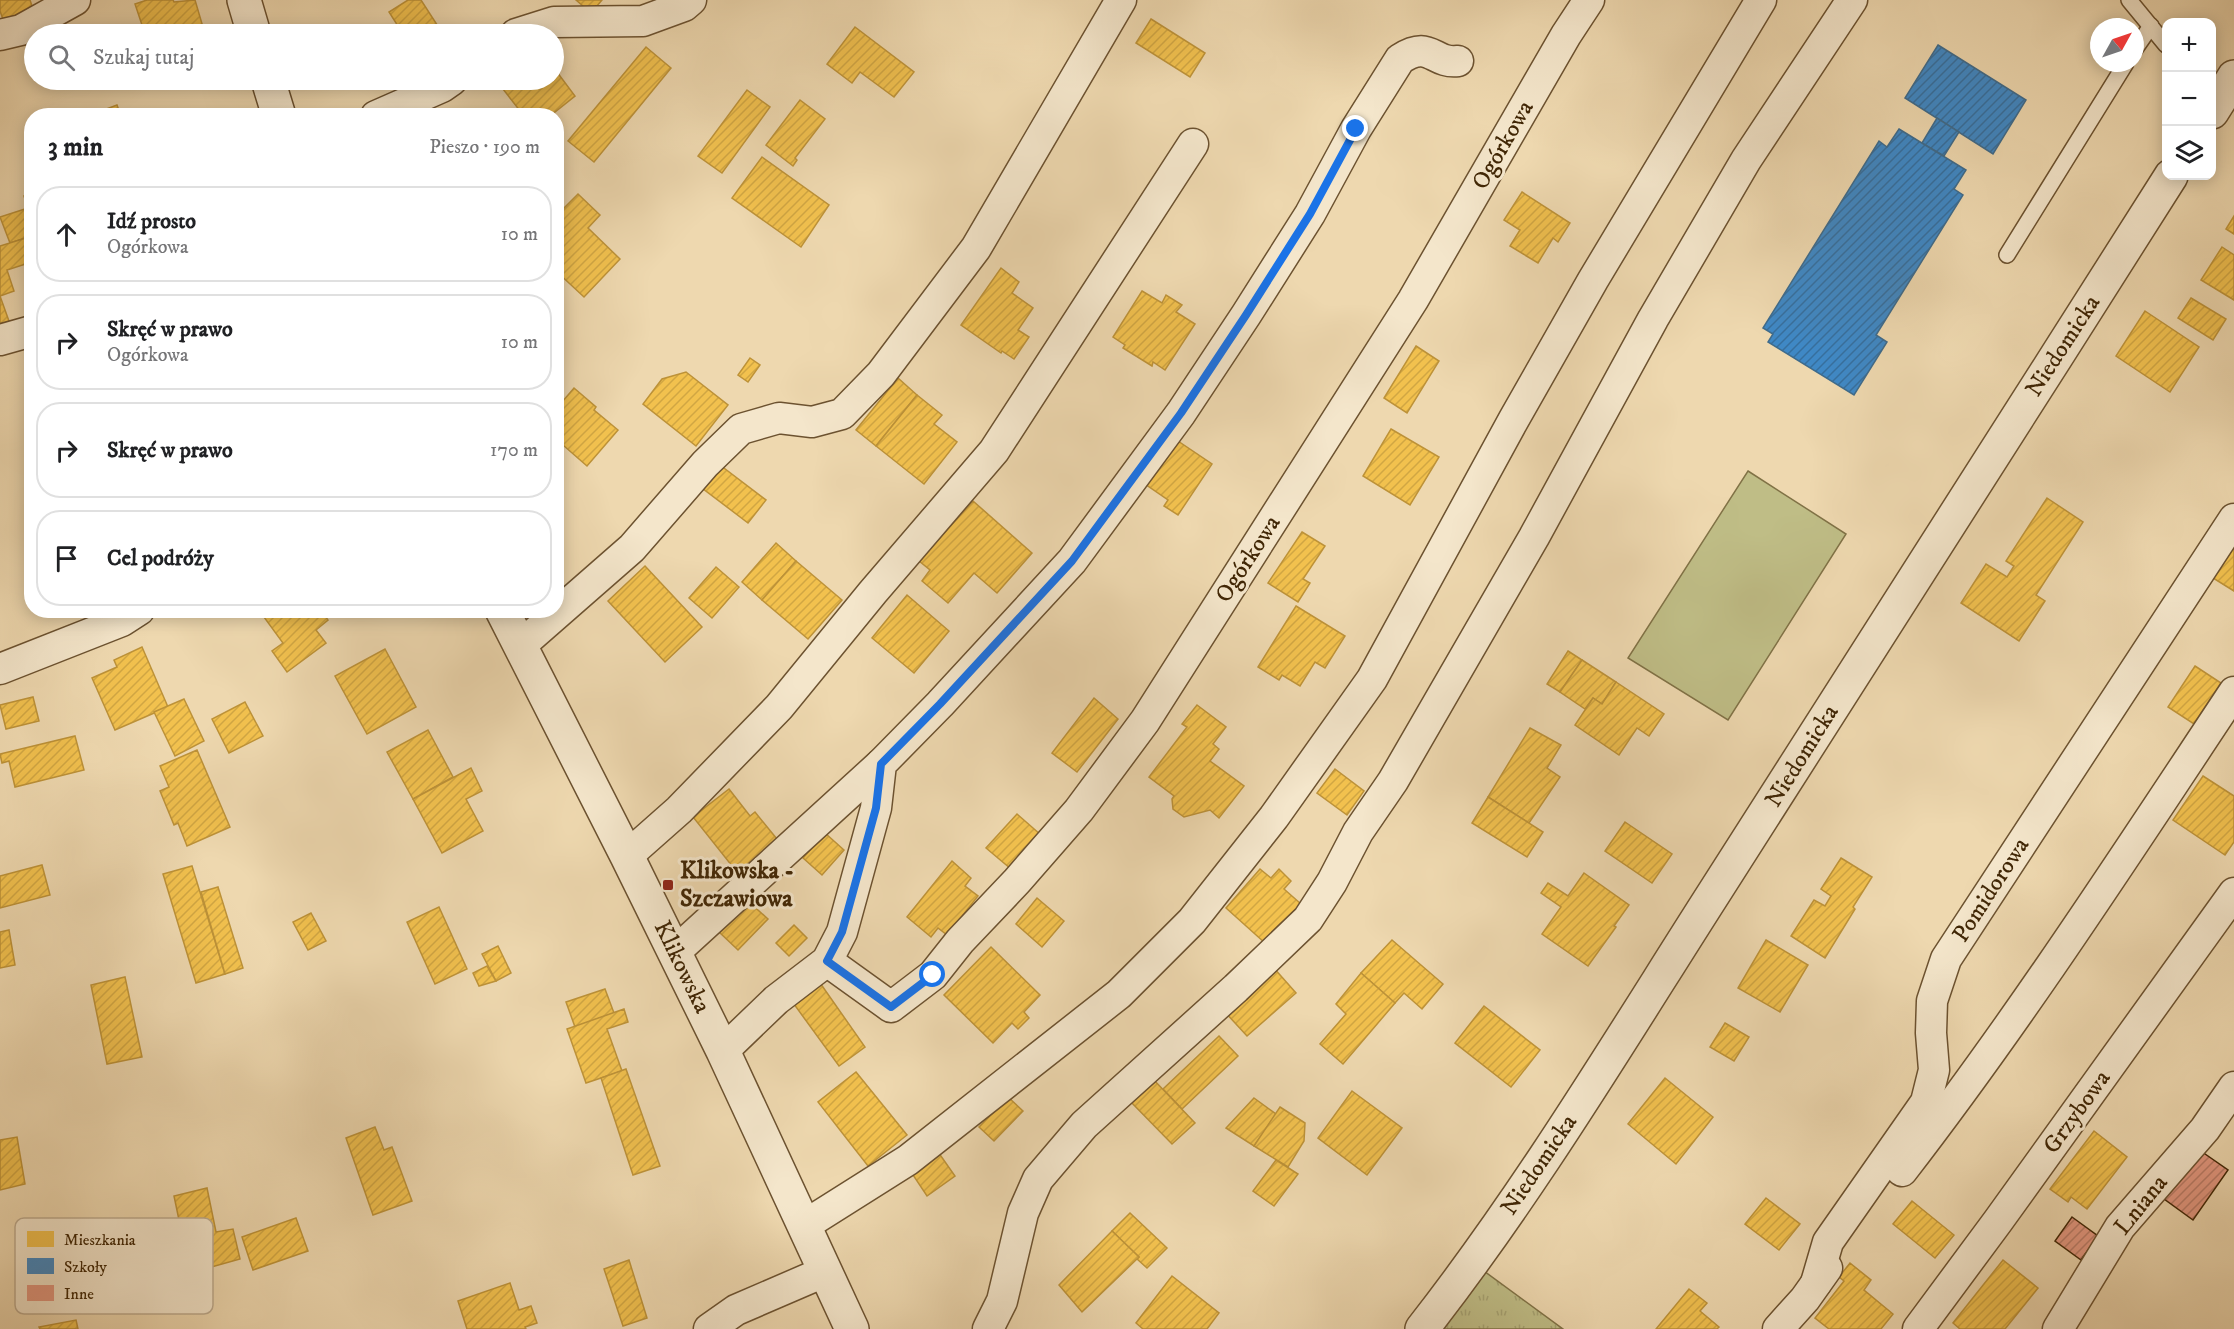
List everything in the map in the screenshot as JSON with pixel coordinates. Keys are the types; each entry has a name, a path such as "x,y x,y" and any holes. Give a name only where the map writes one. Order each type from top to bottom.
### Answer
{"street":[{"path":"32,24 75,0"},
{"path":"244,0 251,24"},
{"path":"548,24 643,21 684,6 691,0"},
{"path":"564,608 633,548 705,464 741,429 779,418 812,422 842,414 881,374 976,248 1121,0"},
{"name":"Ogórkowa","path":"827,961 891,1007 933,975 960,941 1079,810 1144,721 1407,310 1566,35 1589,0"},
{"path":"805,1225 908,1160 1119,994 1192,921 1267,825 1372,679 1593,280 1761,0"},
{"path":"988,1329 1002,1301 1023,1213 1038,1179 1084,1125 1236,988 1308,919 1332,882 1358,832 1393,781 1534,537 1653,319 1746,160 1852,0"},
{"path":"0,35 24,28"},
{"path":"675,952 881,764 940,704 1072,561 1181,413 1246,315 1310,214 1356,129 1400,59 1410,53 1424,50 1440,58 1458,61"},
{"path":"271,90 277,108"},
{"path":"394,108 435,90"},
{"path":"627,856 679,810 779,707 873,592 994,452 1192,144"},
{"name":"Niedomicka","path":"1422,1329 1473,1263 1556,1140 2168,180"},
{"path":"0,340 24,333"},
{"name":"Pomidorowa","path":"1816,1283 1828,1242 1926,1102 1934,1070 1931,1033 1932,1001 1946,959 2234,519"},
{"path":"0,669 127,618"},
{"name":"Klikowska","path":"506,618 675,952 852,1329"},
{"path":"520,646 552,618"},
{"name":"Pomidorowa","path":"1778,1329 1946,1115 2118,868 2234,692"},
{"path":"723,1051 776,1000 827,961 842,932 876,808 881,764"},
{"name":"Grzybowa","path":"1918,1329 2234,893"},
{"name":"Lniana","path":"2058,1329 2120,1227 2205,1129 2234,1087"},
{"path":"709,1329 736,1310 824,1272"}],"lane":[{"path":"2129,0 2162,40"},
{"path":"2144,36 2151,26"},
{"path":"2007,255 2120,72"}],"green space":[{"path":"1748,471 1846,534 1728,720 1628,658"},
{"path":"1473,1263 1563,1329 1422,1329"}],"building: Mieszkania":[{"path":"0,0 30,0 34,12 4,22 0,11"},
{"path":"147,0 173,0 174,2 195,0 202,24 142,24 135,4"},
{"path":"408,0 421,0 437,24 397,24 389,12"},
{"path":"576,0 602,0 591,13"},
{"path":"1151,19 1205,53 1190,77 1136,43"},
{"path":"855,27 914,72 894,97 860,72 852,83 827,64"},
{"path":"646,47 671,68 594,162 568,141"},
{"path":"564,81 575,96 560,108 518,108 504,90 564,90"},
{"path":"747,90 770,107 722,173 698,156"},
{"path":"800,100 825,119 795,158 797,160 793,166 766,145"},
{"path":"762,157 829,205 801,247 732,198"},
{"path":"1522,192 1570,223 1558,242 1553,238 1538,263 1510,246 1520,230 1504,220"},
{"path":"578,194 600,215 588,228 620,259 584,297 564,278 564,208"},
{"path":"24,209 24,239 10,243 0,217"},
{"path":"2234,216 2234,234 2226,229"},
{"path":"24,238 24,265 7,270 14,291 0,296 0,246"},
{"path":"2222,247 2234,255 2234,300 2201,280"},
{"path":"1001,268 1019,282 1012,293 1033,308 1018,330 1029,337 1014,359 1002,351 1001,353 961,325"},
{"path":"1142,291 1162,303 1166,295 1182,305 1176,312 1195,324 1165,370 1153,362 1152,366 1123,348 1125,345 1113,337"},
{"path":"0,296 9,321 0,325"},
{"path":"2191,298 2226,319 2213,340 2178,318"},
{"path":"2145,311 2199,347 2170,392 2116,356"},
{"path":"1416,346 1439,361 1407,413 1384,398"},
{"path":"750,358 760,365 748,382 738,375"},
{"path":"686,372 728,405 696,446 643,404 662,379"},
{"path":"898,378 917,395 876,446 856,430"},
{"path":"574,388 596,407 594,410 618,430 587,466 564,446 564,400"},
{"path":"917,395 942,415 934,424 957,442 924,484 876,446"},
{"path":"1391,429 1439,457 1410,505 1363,476"},
{"path":"1175,439 1212,464 1178,515 1164,506 1168,500 1145,484"},
{"path":"716,462 766,500 748,523 698,485"},
{"path":"2047,498 2083,522 2036,595 2045,601 2019,641 1961,603 1986,564 2007,577 2014,566 2006,561"},
{"path":"973,501 1032,553 997,593 974,573 948,603 922,581 930,570 919,561"},
{"path":"1302,532 1325,546 1303,579 1310,583 1298,602 1268,583"},
{"path":"776,543 796,561 762,600 742,582"},
{"path":"2234,545 2234,591 2213,578"},
{"path":"796,561 842,600 808,639 762,600"},
{"path":"645,566 702,627 665,662 608,601"},
{"path":"716,567 739,587 712,618 689,598"},
{"path":"907,595 949,631 914,673 872,638"},
{"path":"1296,606 1345,636 1325,668 1315,662 1300,686 1282,675 1279,680 1258,667"},
{"path":"265,618 327,618 328,620 316,630 326,643 287,672 272,651 283,643"},
{"path":"142,647 168,707 115,730 92,678 117,667 114,660"},
{"path":"385,649 416,707 367,734 335,676"},
{"path":"1568,651 1582,660 1560,692 1547,684"},
{"path":"1582,660 1616,682 1602,704 1593,698 1585,709 1560,692"},
{"path":"2195,666 2221,683 2194,724 2168,707"},
{"path":"1616,682 1664,714 1649,736 1637,728 1619,755 1575,725 1593,698 1602,704"},
{"path":"33,697 39,721 6,729 0,705"},
{"path":"1094,698 1118,719 1077,772 1052,753"},
{"path":"184,699 204,741 175,756 154,712"},
{"path":"245,702 263,736 229,753 212,719"},
{"path":"1197,705 1226,727 1213,744 1219,749 1210,761 1244,786 1219,818 1210,810 1184,817 1173,809 1174,796 1149,777 1187,727 1182,724"},
{"path":"1530,728 1561,745 1547,768 1560,777 1529,823 1488,797"},
{"path":"428,730 453,777 413,799 387,752"},
{"path":"75,736 84,770 15,787 9,761 2,763 0,754"},
{"path":"197,750 230,827 187,846 178,823 174,825 160,791 169,787 160,766"},
{"path":"471,768 482,791 466,799 483,831 442,853 413,799"},
{"path":"1335,769 1364,791 1347,815 1317,793"},
{"path":"2203,776 2234,796 2234,842 2225,855 2173,820"},
{"path":"729,789 750,816 755,812 781,844 740,876 693,817"},
{"path":"1488,797 1543,832 1527,857 1472,823"},
{"path":"1017,814 1041,835 1011,869 986,848"},
{"path":"1625,822 1672,854 1652,883 1605,851"},
{"path":"825,833 844,850 822,875 803,858"},
{"path":"1841,858 1872,877 1825,958 1791,936 1814,900 1825,906 1831,896 1821,889"},
{"path":"952,861 971,878 965,886 978,896 947,935 938,928 931,937 907,917"},
{"path":"42,865 50,895 0,908 0,876"},
{"path":"192,866 225,974 196,983 163,874"},
{"path":"1260,869 1271,878 1279,869 1291,881 1284,889 1301,904 1265,943 1226,908"},
{"path":"1584,873 1629,905 1588,966 1542,934 1561,907 1541,893 1548,883 1568,896"},
{"path":"218,887 243,968 225,974 201,892"},
{"path":"1037,898 1064,921 1042,947 1016,924"},
{"path":"748,901 768,919 738,950 719,932"},
{"path":"439,907 467,969 435,984 407,922"},
{"path":"311,913 326,941 308,950 293,922"},
{"path":"794,925 807,938 789,956 776,943"},
{"path":"9,930 15,965 0,968 0,932"},
{"path":"1392,940 1443,984 1422,1009 1404,993 1395,1003 1361,973"},
{"path":"1766,940 1808,965 1780,1012 1738,988"},
{"path":"498,946 511,973 496,981 482,954"},
{"path":"991,947 1040,995 1024,1012 1029,1018 1018,1029 1012,1023 993,1043 944,995"},
{"path":"487,966 496,981 479,986 473,973"},
{"path":"1273,967 1296,993 1247,1036 1224,1011"},
{"path":"1361,973 1395,1003 1343,1064 1320,1044 1346,1014 1336,1004"},
{"path":"125,977 142,1057 107,1064 91,985"},
{"path":"818,980 865,1047 839,1066 791,1000"},
{"path":"605,989 614,1013 575,1027 566,1002"},
{"path":"1484,1006 1540,1050 1511,1087 1455,1043"},
{"path":"624,1009 628,1022 607,1029 622,1071 586,1083 567,1029"},
{"path":"1725,1023 1749,1037 1734,1061 1710,1047"},
{"path":"1219,1036 1238,1056 1182,1109 1163,1089"},
{"path":"626,1069 660,1166 633,1175 601,1078"},
{"path":"856,1072 907,1135 868,1166 818,1102"},
{"path":"1152,1078 1195,1123 1172,1144 1129,1100"},
{"path":"1665,1078 1713,1117 1676,1164 1628,1124"},
{"path":"1352,1091 1402,1128 1367,1175 1318,1138"},
{"path":"1008,1097 1023,1111 994,1141 979,1127"},
{"path":"1254,1098 1276,1114 1254,1146 1226,1128"},
{"path":"1280,1107 1305,1123 1304,1141 1288,1167 1254,1146"},
{"path":"375,1127 384,1150 392,1147 412,1201 373,1215 346,1138"},
{"path":"2094,1131 2127,1157 2087,1209 2071,1197 2068,1202 2050,1189"},
{"path":"17,1137 25,1184 0,1190 0,1140"},
{"path":"936,1149 955,1176 927,1196 909,1169"},
{"path":"1276,1160 1298,1174 1274,1206 1253,1191"},
{"path":"207,1188 216,1232 233,1229 240,1259 213,1267 213,1218 179,1218 174,1196"},
{"path":"1766,1198 1800,1224 1779,1250 1745,1224"},
{"path":"1912,1201 1954,1235 1935,1258 1893,1224"},
{"path":"1130,1213 1167,1248 1147,1268 1112,1231"},
{"path":"296,1218 308,1251 253,1270 242,1237"},
{"path":"1112,1231 1139,1257 1082,1312 1059,1285"},
{"path":"629,1260 647,1318 623,1326 604,1269"},
{"path":"2003,1260 2038,1288 2005,1329 1960,1329 1953,1323"},
{"path":"1850,1263 1871,1280 1864,1290 1893,1314 1881,1329 1829,1329 1815,1318 1844,1281 1839,1277"},
{"path":"1172,1276 1219,1313 1207,1329 1143,1329 1136,1323"},
{"path":"510,1283 519,1310 531,1306 537,1323 525,1327 526,1329 467,1329 458,1301"},
{"path":"1689,1289 1707,1303 1700,1311 1719,1327 1717,1329 1656,1329"},
{"path":"76,1320 78,1329 40,1329 39,1327"}],"building: Szkoły":[{"path":"1938,45 2026,100 1993,154 1905,98"},
{"path":"1937,118 1959,132 1944,156 1922,143"},
{"path":"1899,129 1966,170 1954,189 1963,195 1876,335 1887,342 1854,395 1768,342 1773,334 1763,328 1879,141 1887,147"}],"building: Inne":[{"path":"2195,1147 2228,1170 2193,1220 2160,1196"},
{"path":"2072,1217 2098,1236 2081,1260 2055,1241"}],"place":[{"name":"Klikowska - Szczawiowa","path":"668,885"}],"route":[{"path":"933,975 891,1007 827,961 842,932 876,808 881,764 940,704 1072,561 1181,413 1246,315 1310,214 1356,129"}]}
